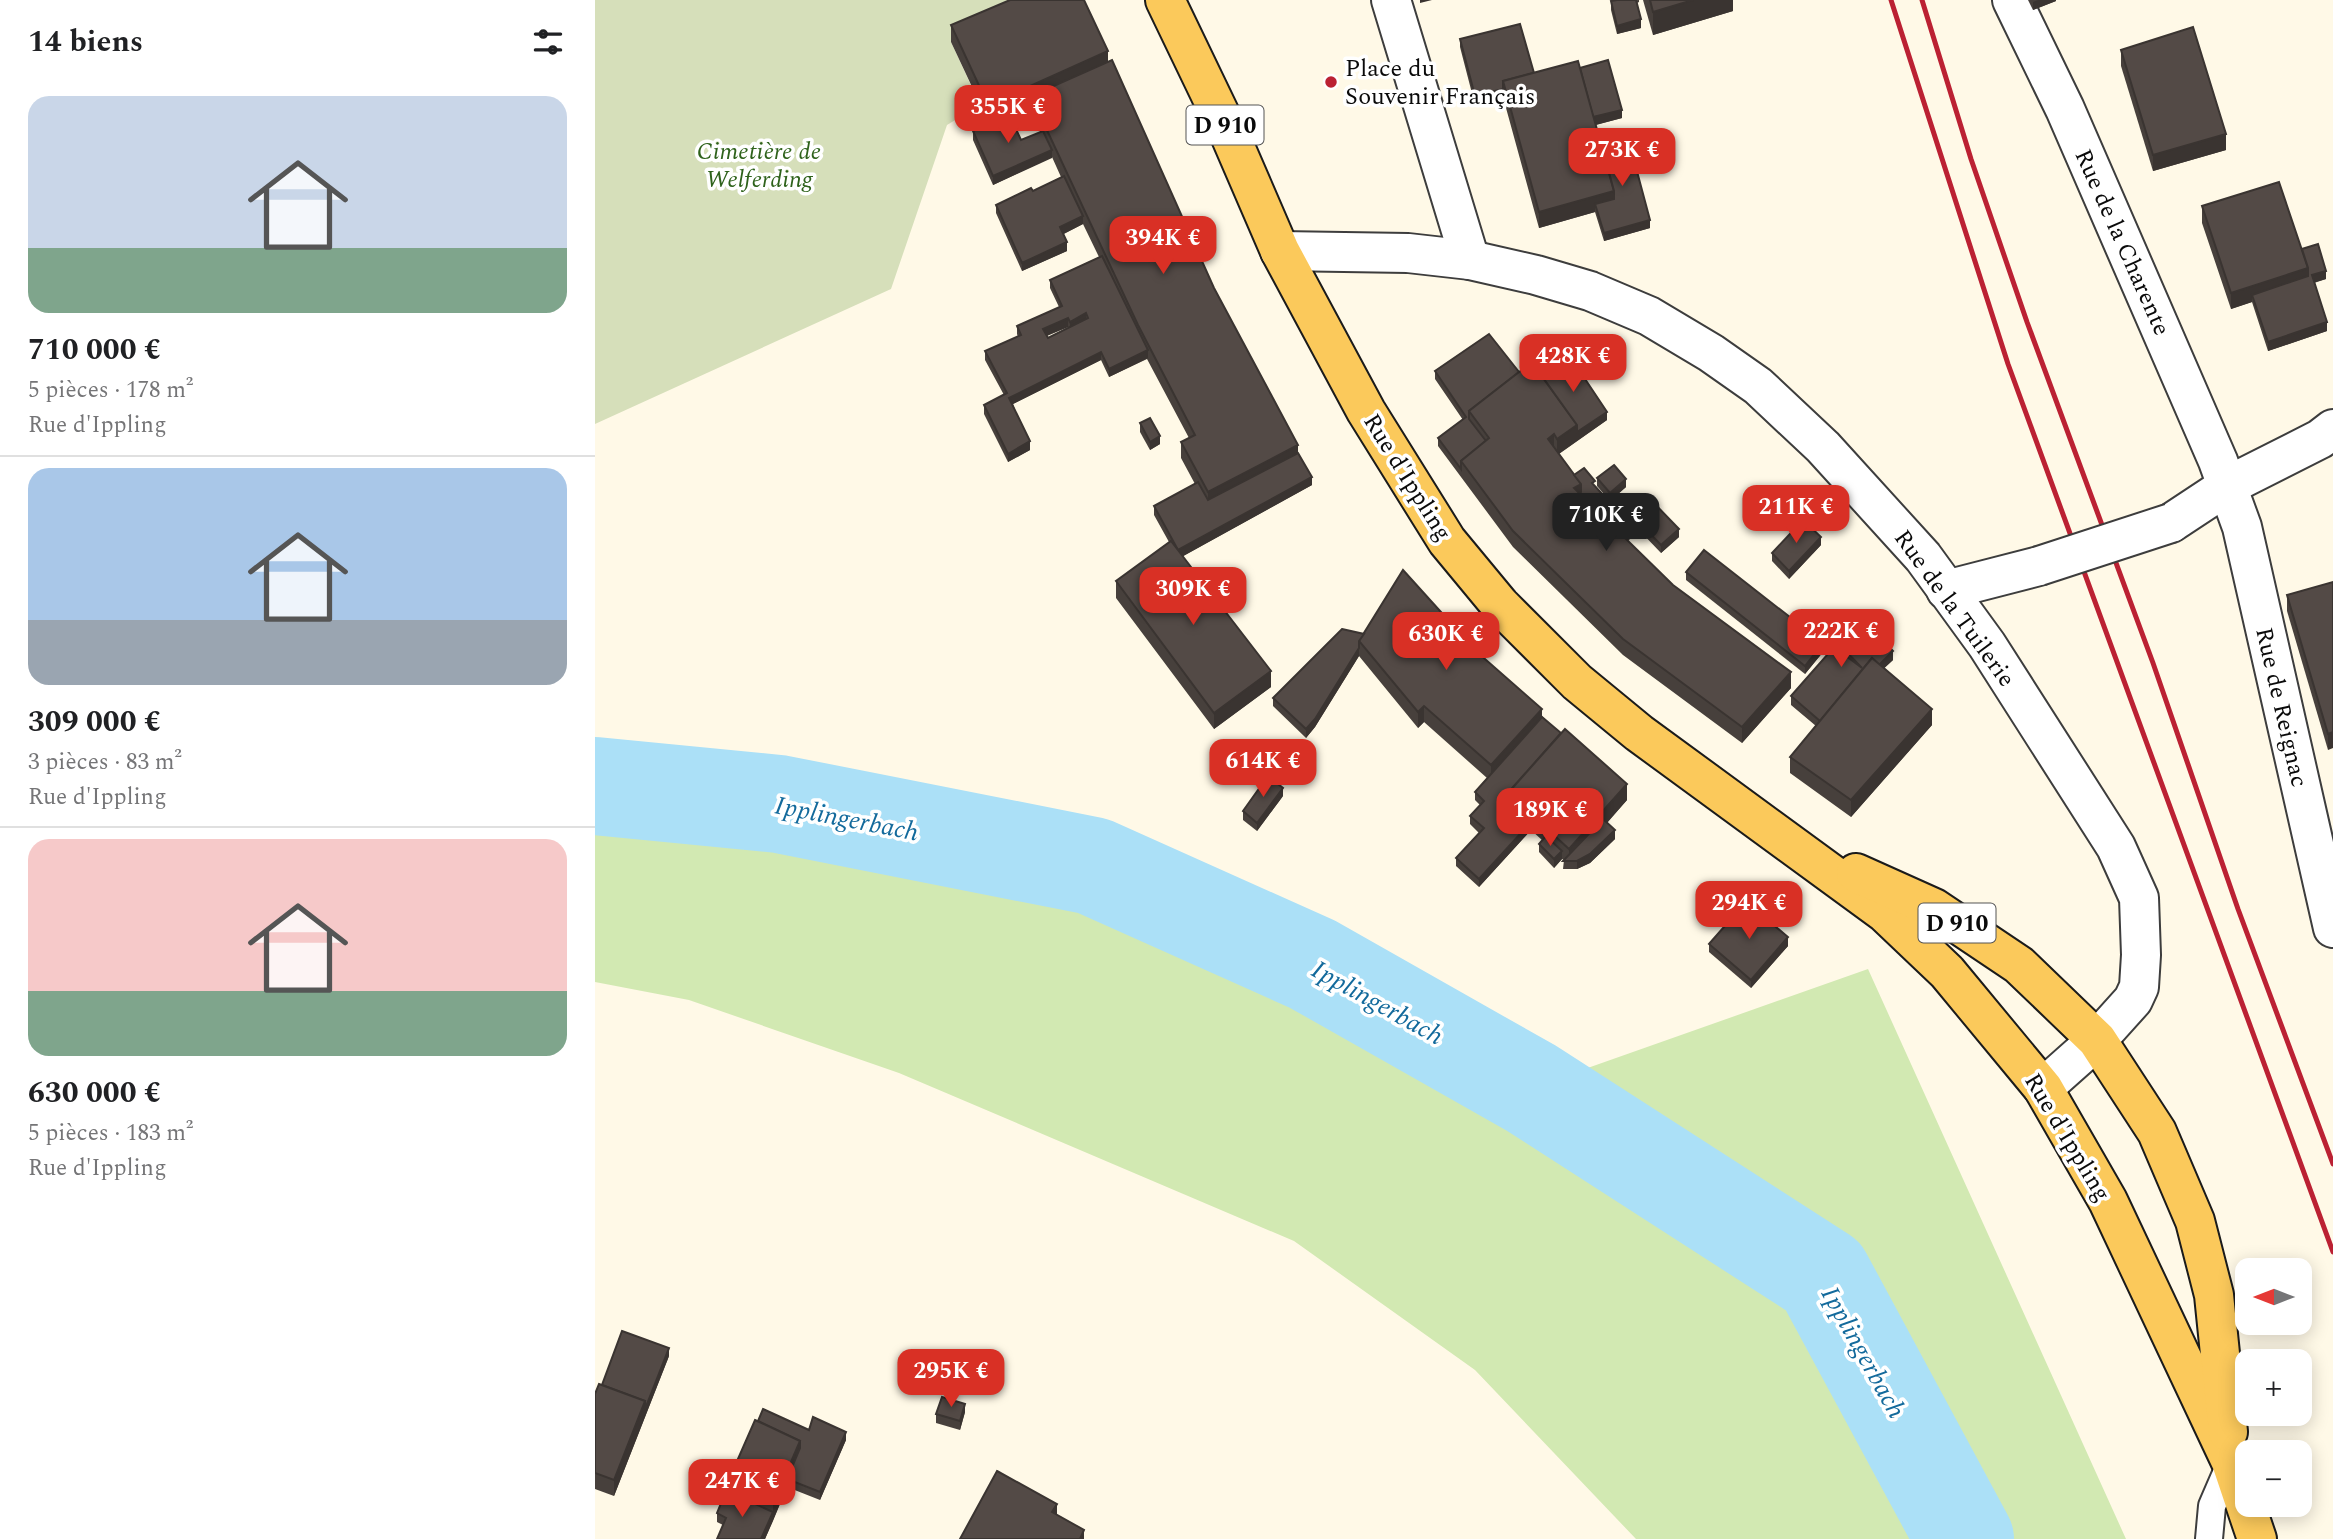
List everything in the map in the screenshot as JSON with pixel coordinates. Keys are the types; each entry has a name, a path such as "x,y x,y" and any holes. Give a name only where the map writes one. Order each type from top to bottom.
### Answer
{"main road":[{"name":"Rue d'Ippling","path":"1165,0 1229,133 1280,251 1374,423 1447,541 1500,606 1577,682 1885,913 1938,964 2043,1088 2108,1201 2231,1462 2257,1539"},
{"name":"Rue d'Ippling","path":"1792,845 1934,908 2019,965 2097,1040 2157,1132 2195,1221 2214,1295 2231,1462"}],"street":[{"path":"1391,0 1470,260"},
{"name":"Rue de la Charente","path":"2012,0 2065,109 2227,486"},
{"name":"Rue de la Tuilerie","path":"1280,251 1408,253 1470,260 1590,291 1649,316 1711,353 1758,386 1823,447 1923,557 1986,645 2116,847 2139,898 2141,955 2139,987 2133,1000 2097,1040 2043,1088"},
{"path":"1946,590 2039,566 2171,523 2227,486 2320,439 2333,429"},
{"name":"Rue de Reignac","path":"2227,486 2242,527 2333,928"}],"lane":[{"path":"2209,1539 2212,1506 2231,1462"}],"green space":[{"name":"Cimetière de Welferding","path":"595,0 1047,0 951,42 980,105 947,125 891,289 595,424"},
{"path":"595,786 779,804 1093,866 1312,964 1531,1088 1868,969 2126,1539 1636,1539 1475,1370 1294,1241 899,1073 689,1000 595,982"}],"building":[{"path":"1010,0 1084,0 1108,51 988,105 951,25"},
{"path":"1636,0 1641,19 1617,26 1611,1"},
{"path":"1650,0 1693,0 1653,12"},
{"path":"1520,24 1534,73 1503,81 1503,89 1475,96 1460,39"},
{"path":"2193,27 2226,134 2153,155 2121,50"},
{"path":"1112,60 1214,288 1298,445 1208,492 1181,442 1195,435 1138,325 1031,96"},
{"path":"1608,60 1622,110 1593,117 1580,68"},
{"path":"1578,61 1614,191 1539,212 1503,81"},
{"path":"1009,114 1021,140 1043,131 1052,150 993,176 973,131"},
{"path":"1627,134 1650,220 1604,233 1595,204 1614,199 1614,191 1601,143"},
{"path":"1064,176 1083,216 1060,227 1067,242 1022,263 996,205"},
{"path":"2279,182 2308,268 2231,293 2202,206"},
{"path":"2318,244 2326,271 2312,275 2327,322 2268,342 2252,295 2308,276 2302,249"},
{"path":"1102,256 1148,350 1109,369 1101,352 1009,398 1030,441 1008,454 984,405 1007,393 985,351 1021,335 1017,326 1062,306 1050,280","holes":["1086,313 1088,318 1048,338 1043,329 1068,318 1070,322"]},
{"path":"1489,334 1519,372 1469,411 1469,419 1486,441 1461,461 1461,469 1438,438 1466,417 1435,371"},
{"path":"1530,360 1577,425 1557,439 1554,434 1548,439 1581,484 1574,488 1673,585 1791,672 1742,727 1623,639 1513,531 1461,461 1489,438 1469,411 1523,369 1521,367"},
{"path":"1540,360 1558,370 1579,370 1607,412 1577,432 1577,425 1534,365"},
{"path":"1150,418 1160,436 1150,442 1140,423"},
{"path":"1298,453 1312,477 1178,550 1154,506 1198,482 1208,500"},
{"path":"1614,465 1626,479 1610,493 1597,478"},
{"path":"1584,468 1595,481 1592,483 1604,496 1593,506 1579,493 1581,484 1574,475"},
{"path":"1649,498 1679,529 1661,545 1639,522 1623,536 1616,529"},
{"path":"1803,520 1821,537 1789,571 1772,553"},
{"path":"1171,541 1271,671 1214,713 1116,581"},
{"path":"1704,550 1823,643 1805,666 1686,572"},
{"path":"1403,570 1477,652 1542,709 1491,765 1424,706 1418,712 1359,641"},
{"path":"2333,582 2333,732 2328,734 2287,595"},
{"path":"1862,618 1893,651 1879,665 1872,658 1820,721 1791,696 1834,647 1862,668 1838,643"},
{"path":"1342,629 1364,634 1359,641 1359,648 1306,729 1273,698"},
{"path":"1872,658 1932,709 1851,800 1790,757"},
{"path":"1542,717 1561,733 1508,793 1508,800 1531,822 1479,879 1456,858 1484,828 1470,816 1484,801 1475,792"},
{"path":"1565,729 1627,784 1569,849 1508,793"},
{"path":"1268,776 1283,788 1257,823 1243,811"},
{"path":"1603,819 1615,830 1590,854 1577,861 1563,861"},
{"path":"1546,836 1562,851 1554,859 1539,844"},
{"path":"1746,902 1788,937 1751,980 1709,944"},
{"path":"622,1331 669,1348 645,1409 645,1401 602,1385"},
{"path":"599,1384 645,1401 614,1480 595,1473 595,1394"},
{"path":"942,1397 965,1404 960,1421 936,1414"},
{"path":"763,1409 809,1430 813,1417 846,1432 820,1492 787,1479 800,1448 800,1441 758,1421"},
{"path":"755,1420 800,1441 773,1504 727,1484"},
{"path":"997,1471 1057,1504 1052,1512 1084,1530 1080,1539 960,1539"},
{"path":"726,1491 773,1512 761,1539 717,1539 726,1518 717,1513"}],"waterway":[{"name":"Ipplingerbach","path":"595,786 779,804 1093,866 1312,964 1531,1088 1823,1276 1965,1539"}],"railway":[{"path":"1891,0 2008,364 2333,1252"},
{"path":"1922,0 1971,159 2027,322 2153,663 2238,909 2333,1164"}],"place":[{"name":"Place du Souvenir Français","path":"1331,82"}]}
